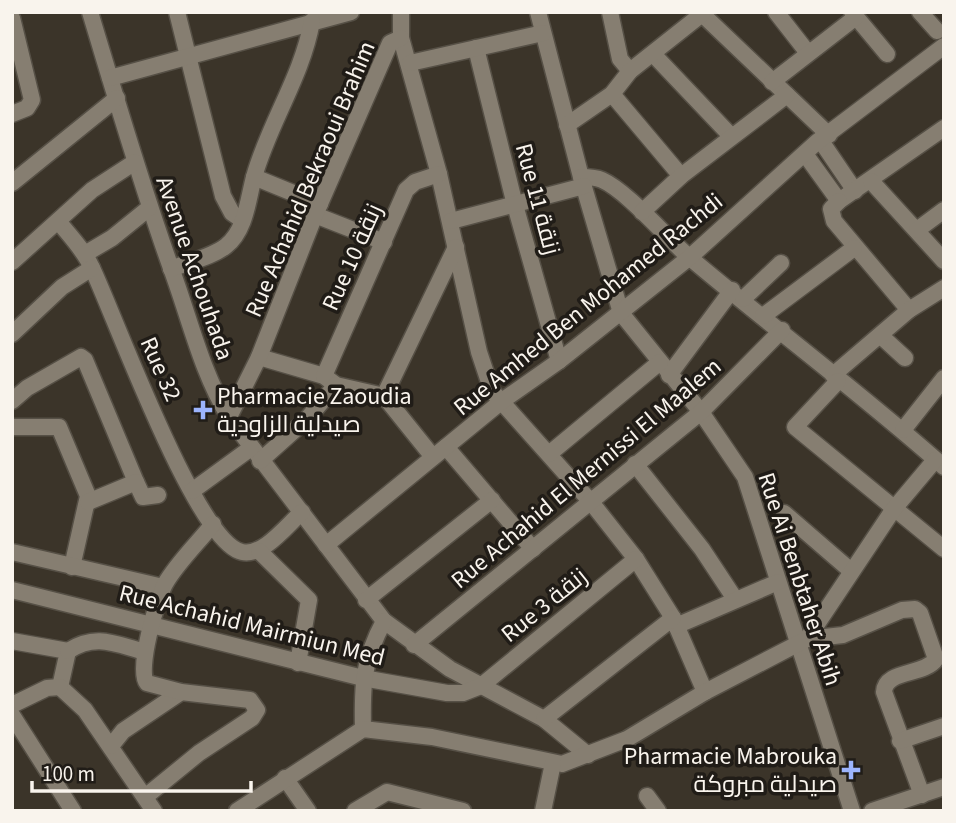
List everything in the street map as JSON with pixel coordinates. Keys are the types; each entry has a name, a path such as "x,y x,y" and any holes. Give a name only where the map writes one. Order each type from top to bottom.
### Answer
{"street":[{"name":"Avenue Achouhada","path":"90,12 149,208 172,269 194,341 216,396 229,418 384,621 414,645 481,686 544,719 588,755"},
{"path":"177,12 190,54 223,196 232,213 242,220"},
{"path":"110,78 351,12"},
{"path":"401,12 401,38 439,174 486,377 492,391 550,454 636,559 675,622 705,692"},
{"path":"538,12 582,181 621,313"},
{"path":"610,12 621,59 630,71"},
{"path":"776,12 808,53"},
{"path":"920,12 941,39"},
{"path":"567,125 612,94 630,71 701,13 788,95 825,138 855,191"},
{"path":"772,82 854,14 887,54"},
{"path":"172,269 225,247 242,220 249,204 254,177 306,52 312,21"},
{"path":"12,114 27,108 32,100 14,28"},
{"path":"410,63 543,33"},
{"name":"Rue Achahid Bekraoui Brahim","path":"229,418 259,357 317,209 390,43 401,38"},
{"name":"Rue Amhed Ben Mohamed Rachdi","path":"326,545 502,401 559,361 690,257 805,154 941,39"},
{"name":"Rue 11 زنقة","path":"476,48 515,205 559,361"},
{"path":"653,54 731,136"},
{"path":"612,94 681,176"},
{"path":"642,212 681,176 788,95"},
{"path":"12,183 117,99"},
{"path":"909,310 854,248 831,215 832,207 944,128"},
{"path":"805,154 839,201"},
{"path":"12,262 92,190 135,162"},
{"name":"Rue 10 زنقة","path":"192,491 307,419 330,381 384,242 409,186 439,174"},
{"path":"254,177 384,242"},
{"path":"451,221 515,205 582,181 603,180 690,257 782,330 835,378 940,463 893,510 802,643"},
{"path":"871,181 944,261"},
{"path":"12,334 112,238 149,208"},
{"path":"917,230 944,210"},
{"name":"Rue 32","path":"58,221 88,261 192,491 213,524 238,550 259,551 309,600 299,663"},
{"path":"384,396 456,247"},
{"path":"763,316 854,248"},
{"path":"550,454 665,369 738,294 781,263"},
{"path":"944,288 909,310 881,335 835,378 795,427 893,510 944,549"},
{"name":"Rue Ai Benbtaher Abih","path":"621,313 701,412 745,477 778,582 802,643 852,811"},
{"name":"Rue Achahid El Mernissi El Maalem","path":"414,645 701,412 782,330"},
{"path":"881,335 905,358"},
{"path":"12,401 27,388 81,357 85,360 143,497 158,495"},
{"path":"259,357 384,396 439,452 492,500 533,549"},
{"path":"902,430 942,385"},
{"path":"12,427 59,427 87,489 88,502 72,568"},
{"path":"635,464 702,549 735,599"},
{"path":"88,502 136,482"},
{"path":"366,600 492,500"},
{"path":"259,551 302,513"},
{"path":"783,513 850,570"},
{"path":"12,705 47,688 60,687 85,710 150,804 199,753 252,718 257,710 250,700 181,692 143,680 141,672 163,587 213,524"},
{"path":"12,552 163,587"},
{"name":"Rue 3 زنقة","path":"481,686 636,559"},
{"path":"544,719 675,622 778,582"},
{"name":"Rue Achahid Mairmiun Med","path":"12,590 362,678 447,693 463,693 481,686"},
{"path":"237,811 363,729 432,737 553,763 571,762 627,739 705,692 802,643 848,633 902,610 915,609 920,613 936,659 930,666 891,679 884,687 900,741 922,795"},
{"path":"363,729 362,678 369,651 384,621"},
{"path":"12,641 68,651 83,642 94,640 145,652"},
{"path":"60,687 68,651"},
{"path":"111,746 123,731 181,692"},
{"path":"12,715 73,811"},
{"path":"900,741 944,726"},
{"path":"543,811 553,763"},
{"path":"285,778 307,811"},
{"path":"872,811 944,787"},
{"path":"355,811 374,806 383,792 463,811"},
{"path":"648,796 658,811"}],"place":[{"name":"Pharmacie Zaoudia صيدلية الزاودية","path":"203,410"},
{"name":"Pharmacie Mabrouka صيدلية مبروكة","path":"851,770"}]}
